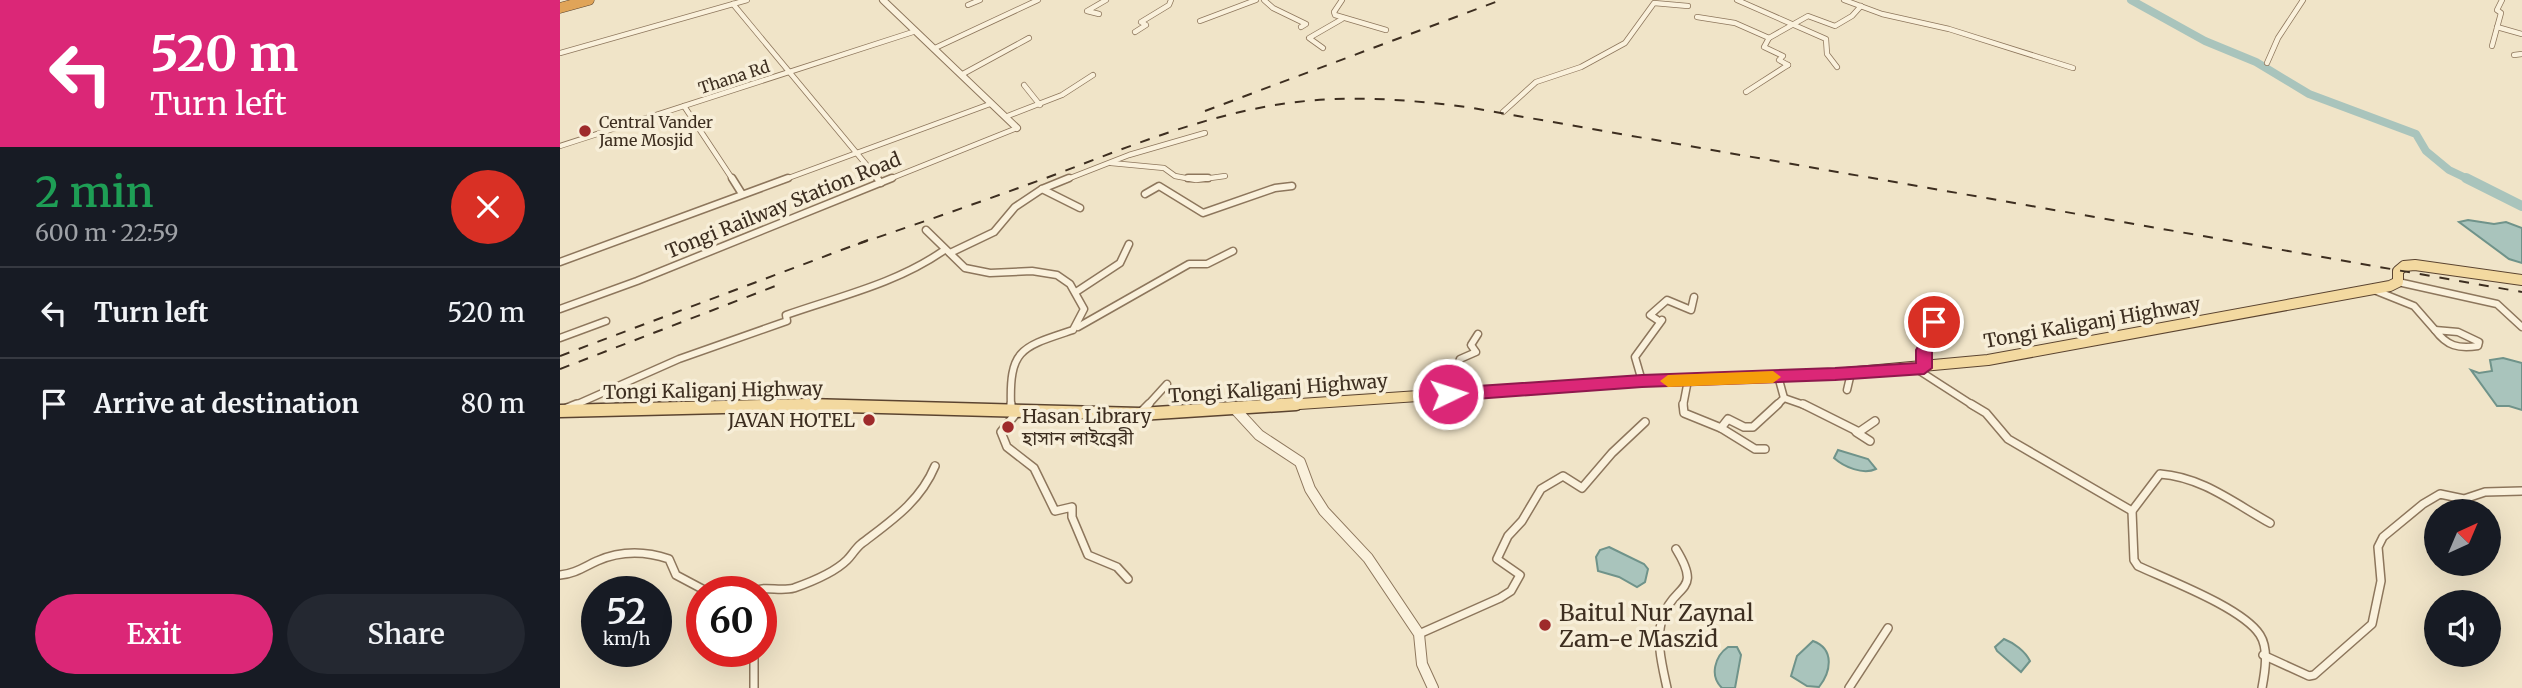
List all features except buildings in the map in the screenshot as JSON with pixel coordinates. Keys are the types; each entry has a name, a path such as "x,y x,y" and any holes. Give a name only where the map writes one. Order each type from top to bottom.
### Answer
{"highway":[{"path":"560,8 589,0"}],"main road":[{"name":"Tongi Kaliganj Highway","path":"560,411 575,408 808,405 1140,414 1642,381 1851,373 1988,360 2390,286 2398,282 2398,271 2404,266 2415,265 2522,280"}],"street":[{"path":"560,53 747,0"},
{"path":"883,0 1017,128"},
{"path":"968,5 980,0"},
{"path":"935,48 1038,0"},
{"path":"1099,14 1087,11 1106,0"},
{"path":"1200,21 1256,0"},
{"path":"1264,0 1273,8 1306,24 1301,27"},
{"path":"1342,0 1334,12 1342,19 1386,30"},
{"path":"1844,0 2073,68"},
{"path":"2267,63 2278,35 2295,16 2303,0"},
{"path":"2492,46 2501,13 2497,10 2502,0"},
{"path":"1135,32 1146,25 1140,22 1171,3 1168,1"},
{"path":"1646,1 1653,4 1688,6"},
{"path":"1741,1 1827,40 1824,51 1837,67"},
{"path":"733,4 881,183"},
{"path":"1503,112 1536,82 1546,82 1558,75 1574,72 1620,47 1640,27 1653,4"},
{"path":"1746,92 1788,65 1779,60 1783,56 1764,47 1769,38 1809,16 1835,26 1852,16 1861,6"},
{"path":"1697,17 1735,23 1769,38"},
{"path":"1323,47 1309,37 1342,19"},
{"path":"2498,25 2522,32"},
{"name":"Thana Rd","path":"560,146 916,31"},
{"path":"961,75 1014,43 1029,38"},
{"path":"2514,55 2522,54"},
{"path":"1004,117 1062,95 1093,75"},
{"path":"1024,85 1040,105"},
{"path":"560,262 990,104"},
{"path":"684,106 742,194"},
{"name":"Tongi Railway Station Road","path":"560,309 1017,128"},
{"path":"560,411 679,359 787,321 786,315 888,282 947,252 995,232 1015,207 1042,189 1109,162 1205,133"},
{"path":"1109,162 1164,168 1175,176 1196,180 1225,176"},
{"path":"1145,194 1159,186 1181,201 1197,206 1203,213 1275,188 1292,186"},
{"path":"1042,189 1080,208"},
{"path":"926,230 964,267 974,271 1053,274 1068,281 1084,309 1073,330"},
{"path":"1076,292 1120,264 1129,244"},
{"path":"1128,579 1117,567 1088,555 1072,517 1072,507 1055,511 1034,468 1004,442 1001,432 1014,411 1010,374 1020,358 1041,341 1073,330 1189,264 1207,264 1233,251"},
{"path":"2398,282 2497,304 2522,327"},
{"path":"2372,289 2412,305 2433,330 2445,343 2467,348 2478,346 2479,342 2475,338 2454,331 2433,330"},
{"path":"1642,381 1635,357 1660,321 1650,315 1667,300 1690,310 1694,297"},
{"path":"1936,303 1932,307 1936,329 1924,350 1920,368 1986,412 2008,439 2132,511"},
{"path":"560,338 606,321"},
{"path":"1448,394 1460,359 1476,352 1471,345 1478,334"},
{"path":"1847,390 1851,373"},
{"path":"1778,376 1784,398"},
{"path":"1688,380 1683,400 1684,413 1721,428 1755,449 1765,449"},
{"path":"1140,414 1167,384"},
{"path":"1721,428 1728,419 1744,427 1753,427 1784,398"},
{"path":"1784,398 1806,402 1870,441"},
{"path":"1235,409 1259,435 1300,462 1310,489 1324,511 1368,558 1419,634 1422,664 1433,688"},
{"path":"1854,431 1862,432 1875,421"},
{"path":"1419,634 1442,627 1476,607 1494,603 1517,584 1521,575 1497,559 1508,536 1522,521 1541,489 1563,476 1582,488 1612,453 1645,422"},
{"path":"777,588 790,589 818,578 846,561 855,549 910,506 928,483 935,466"},
{"path":"2262,688 2261,636 2255,628 2214,603 2138,566 2134,560 2132,511 2160,474 2170,474 2225,496 2270,523"},
{"path":"2263,654 2309,676 2314,675 2372,624 2381,581 2378,547 2383,537 2423,504 2440,494 2464,499 2486,492 2522,491"},
{"path":"1667,688 1659,652 1663,616 1686,584 1688,569 1676,548"},
{"path":"560,575 578,571 604,558 656,553 669,559 676,575 686,580"},
{"path":"1849,688 1888,628"},
{"path":"754,667 754,688"}],"water":[{"path":"2468,220 2494,224 2506,222 2522,228 2522,263 2509,259 2459,222"},
{"path":"2503,358 2522,363 2522,410 2497,406 2471,370 2479,373 2492,371 2490,360"},
{"path":"1838,450 1868,459 1876,469 1860,471 1848,467 1834,458"},
{"path":"1609,547 1644,564 1648,569 1645,582 1637,587 1619,577 1598,571 1596,557 1600,550"},
{"path":"2004,639 2019,648 2030,661 2021,672 1997,651 1995,647"},
{"path":"1813,641 1825,649 1829,661 1826,675 1819,687 1807,686 1791,676 1797,656"},
{"path":"1728,647 1737,647 1741,655 1735,688 1722,688 1716,678 1715,666"}],"waterway":[{"path":"2131,0 2205,41 2256,62 2309,94 2416,134 2426,151 2449,170 2470,180"},
{"path":"2466,178 2470,180"},
{"path":"2470,180 2522,206"}],"railway":[{"path":"1205,111 1501,0"},
{"path":"858,244 1143,141 1234,113 1297,102 1382,99 1467,107 2522,292"},
{"path":"560,356 868,240"},
{"path":"560,369 778,285"}],"slow traffic":[{"path":"1668,381 1773,377"}],"place":[{"name":"Central Vander Jame Mosjid","path":"585,131"},
{"name":"JAVAN HOTEL","path":"869,420"},
{"name":"Hasan Library হাসান লাইব্রেরী","path":"1008,427"},
{"name":"Baitul Nur Zaynal Zam-e Maszid","path":"1545,625"}],"route":[{"path":"1448,394 1642,381 1924,368 1924,350 1936,329 1934,322"}]}
